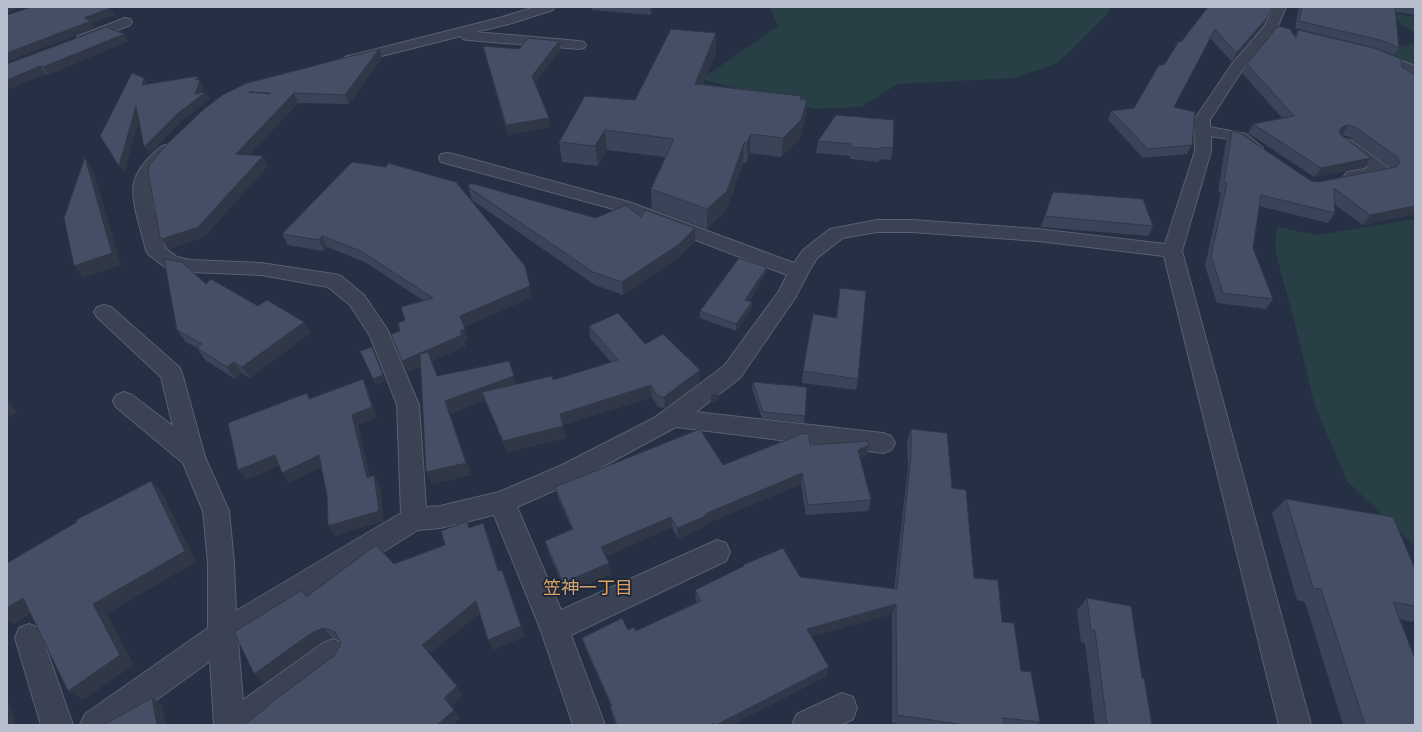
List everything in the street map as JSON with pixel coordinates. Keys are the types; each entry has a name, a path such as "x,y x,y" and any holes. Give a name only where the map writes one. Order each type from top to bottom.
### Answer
{"street":[{"path":"331,65 529,14 548,7"},
{"path":"1280,7 1278,30 1237,67 1202,120 1203,151 1172,251 1295,725"},
{"path":"73,43 125,22"},
{"path":"451,34 579,45"},
{"path":"1359,50 1374,53 1415,71"},
{"path":"1202,130 1240,138 1266,155"},
{"path":"182,134 150,166 143,181 143,196 156,251 172,262 191,266 262,269 334,281 358,300 380,334 408,405 414,519"},
{"path":"1339,179 1382,171 1342,141"},
{"path":"447,158 623,206 798,272"},
{"path":"96,725 224,635 414,519 440,518 502,502 569,473 662,425 732,372 788,293 798,272 810,254 837,233 878,226 927,227 1009,233 1172,251"},
{"path":"104,312 171,373 193,457 216,511 221,563 230,725"},
{"path":"124,401 193,457"},
{"path":"672,418 883,443"},
{"path":"502,502 554,628 590,725"},
{"path":"554,628 717,552"},
{"path":"28,638 57,725"},
{"path":"235,725 333,653"},
{"path":"808,725 842,708"}],"green space":[{"path":"770,7 1110,7 1109,12 1058,63 1015,78 898,84 861,107 814,109 702,79 778,26"},
{"path":"1391,13 1415,17 1415,33 1402,25"},
{"path":"1415,42 1415,68 1398,58 1378,51 1408,45"},
{"path":"1415,219 1415,547 1347,481 1315,406 1275,250 1277,227 1317,235"}],"building":[{"path":"31,7 110,8 84,18 91,21 7,53 7,15"},
{"path":"1208,7 1273,7 1267,18 1236,53 1215,29 1174,107 1195,112 1192,145 1148,149 1111,111 1134,108 1159,65 1164,65 1179,41 1181,42"},
{"path":"1302,7 1395,7 1399,48 1384,41 1299,21"},
{"path":"1278,26 1290,29 1296,38 1298,30 1374,48 1401,59 1402,67 1415,75 1415,206 1370,215 1334,188 1335,213 1261,195 1253,248 1273,299 1223,293 1211,256 1227,183 1224,182 1232,131 1240,133 1311,181 1318,182 1396,167 1400,162 1396,156 1355,127 1348,125 1342,127 1339,131 1341,135 1371,158 1321,168 1253,124 1294,116 1247,64"},
{"path":"106,27 124,34 7,80 7,64"},
{"path":"671,29 716,33 695,84 801,96 800,99 807,100 801,120 783,138 751,134 747,143 744,143 727,191 707,209 651,189 674,139 605,130 595,146 559,142 585,96 635,100"},
{"path":"528,38 559,41 532,76 549,118 506,125 483,46 519,49"},
{"path":"379,49 345,95 294,93 236,154 263,156 198,227 162,239 160,238 148,171 150,164 166,145 203,110 222,95 247,83","holes":["249,92 270,93 270,94"]},
{"path":"132,73 144,78 142,85 198,76 196,80 200,80 195,94 206,92 177,114 144,147 136,106 119,166 100,136"},
{"path":"836,115 894,120 893,148 881,147 881,149 851,147 851,144 818,141"},
{"path":"85,157 112,253 74,266 64,218"},
{"path":"352,162 386,167 388,163 456,182 525,266 530,286 460,316 465,329 460,331 462,335 402,361 391,334 400,331 398,323 405,320 401,307 433,298 361,251 322,236 319,240 282,234"},
{"path":"470,183 596,218 626,205 641,217 645,210 695,228 678,245 622,282 593,272 468,187"},
{"path":"1053,192 1143,199 1153,226 1045,216"},
{"path":"739,258 767,267 745,300 752,302 736,324 700,311"},
{"path":"164,259 182,262 206,284 211,279 258,306 267,300 304,322 242,367 234,362 227,367 197,348 202,344 177,330"},
{"path":"840,288 866,291 858,379 803,371 813,314 837,318"},
{"path":"618,313 645,344 663,334 700,370 664,397 657,396 651,385 560,414 563,426 503,441 482,392 552,376 553,380 618,360 589,326"},
{"path":"372,347 383,375 373,379 360,351"},
{"path":"428,352 437,376 509,361 514,376 445,401 466,463 426,472 420,354"},
{"path":"363,379 372,407 352,415 367,478 374,475 379,511 328,526 327,496 319,455 282,473 275,455 238,470 228,423 307,393 309,399"},
{"path":"753,382 807,387 805,416 763,412"},
{"path":"700,429 723,465 804,433 809,434 810,445 868,441 869,445 858,450 871,500 808,505 802,473 705,514 706,516 677,528 671,517 601,547 609,563 563,583 545,541 573,529 555,487"},
{"path":"911,429 947,433 952,488 966,490 974,578 998,580 1002,622 1014,623 1021,671 1031,672 1040,722 1003,718 1005,725 965,725 897,715 896,604 807,629 829,667 716,725 713,723 710,725 617,725 610,706 612,706 582,638 622,618 628,630 634,627 636,631 701,601 695,590 744,566 743,565 783,548 800,577 897,589 911,456"},
{"path":"151,481 185,551 93,604 120,655 68,691 23,598 7,608 7,563 77,522 76,520"},
{"path":"1286,499 1393,517 1415,569 1415,606 1393,602 1415,659 1415,725 1365,725 1321,589 1313,588"},
{"path":"467,521 469,528 483,523 498,571 502,570 521,626 488,640 476,601 422,645 457,686 444,698 454,710 437,725 244,725 268,705 335,655 341,643 335,632 324,628 313,632 254,674 234,632 302,590 306,597 376,545 394,564 445,545 441,531"},
{"path":"1087,598 1131,606 1142,678 1144,678 1152,725 1107,725 1095,631 1091,630"},
{"path":"152,698 157,725 103,725"}],"district":[{"name":"笠神一丁目","path":"588,588"}]}
